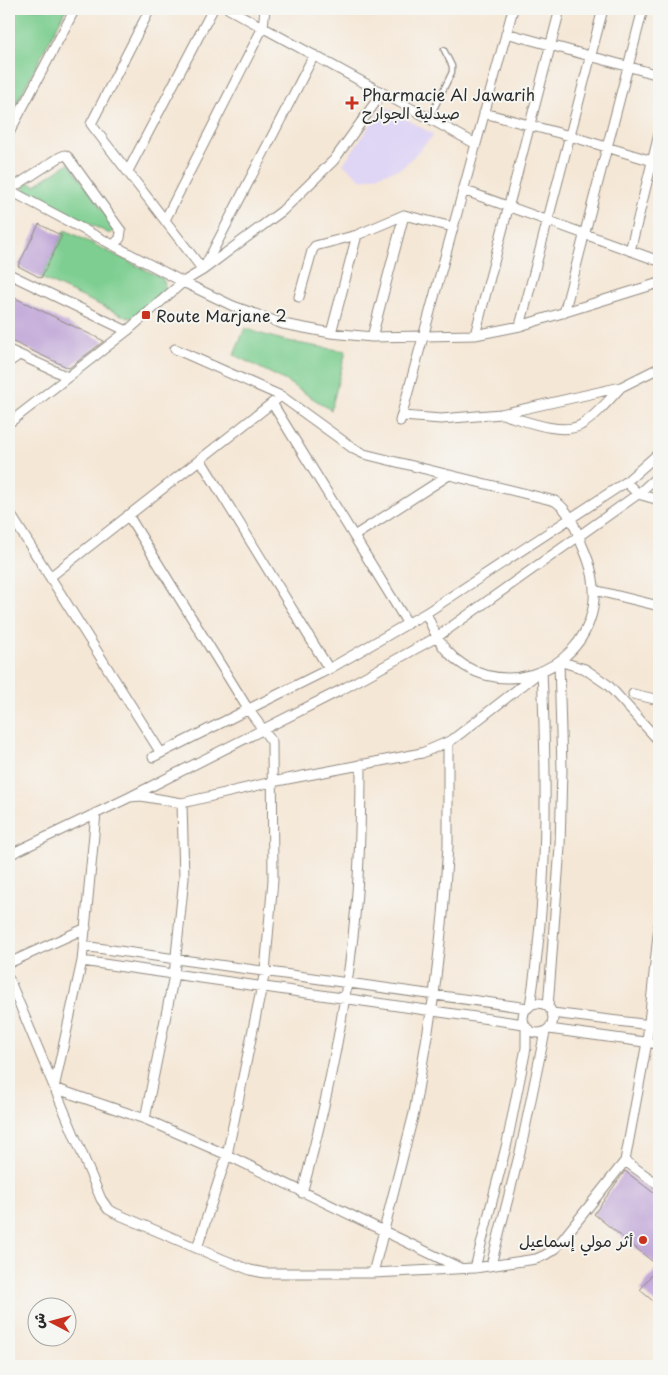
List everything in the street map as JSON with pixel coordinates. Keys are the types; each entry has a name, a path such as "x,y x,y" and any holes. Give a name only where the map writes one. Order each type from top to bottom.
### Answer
{"street":[{"path":"9,133 75,9"},
{"path":"150,9 91,124 203,270"},
{"path":"128,171 213,9"},
{"path":"230,9 476,144"},
{"path":"165,220 263,27 265,9"},
{"path":"513,9 401,419 441,419 501,414 621,387 659,368"},
{"path":"475,335 560,9"},
{"path":"520,326 603,9"},
{"path":"564,313 644,9"},
{"path":"506,33 659,75"},
{"path":"203,270 314,55"},
{"path":"9,423 127,330 183,282 203,270 282,211 334,160 382,93"},
{"path":"484,113 656,162"},
{"path":"630,251 656,162 659,134"},
{"path":"114,245 120,238 121,231 65,155 9,190 183,282 253,314 283,324 331,333 372,337 475,335 520,326 659,283"},
{"path":"463,190 508,208 659,261"},
{"path":"299,296 315,246 358,235 404,215 453,227"},
{"path":"372,337 404,215"},
{"path":"331,333 358,235"},
{"path":"9,274 127,330"},
{"path":"130,797 141,796 182,803 272,782 422,753 448,742 541,672 559,661 575,647 583,635 593,607 594,590 590,564 570,517 562,506 555,501 364,454 354,449 281,396 174,349"},
{"path":"9,350 68,377"},
{"path":"9,362 19,355"},
{"path":"501,414 559,429 573,429 582,425 594,415 621,387"},
{"path":"50,577 281,396"},
{"path":"272,403 408,624"},
{"path":"9,512 157,755 328,668 408,624 626,482 659,453"},
{"path":"200,459 328,668"},
{"path":"354,536 449,475"},
{"path":"9,855 264,730 436,637 579,537 638,494 659,476"},
{"path":"626,482 638,494 659,500"},
{"path":"128,515 248,709 272,742 273,880 265,971 227,1155 197,1248"},
{"path":"594,590 659,606"},
{"path":"426,613 436,637 447,651 457,660 483,674 511,678 541,672"},
{"path":"559,661 585,669 608,685 659,741"},
{"path":"491,1265 521,1148 547,1030 553,1022 550,1010 560,847 562,769 559,661"},
{"path":"475,1268 507,1143 526,1048 524,1016 529,1007 540,919 545,848 546,772 541,672"},
{"path":"633,694 659,700"},
{"path":"373,1273 414,1113 434,996 448,846 448,742"},
{"path":"302,1193 318,1134 338,1044 345,999 356,907 361,764"},
{"path":"145,1119 176,958 184,878 182,803"},
{"path":"54,1088 82,961 96,813"},
{"path":"9,979 104,1204 115,1214 250,1270 265,1273 373,1273 475,1268 536,1259 545,1256 555,1249 625,1161 647,1042 659,925"},
{"path":"9,963 86,928"},
{"path":"84,946 434,996 529,1007 539,1004 550,1010 659,1026"},
{"path":"82,961 525,1026 533,1032 547,1030 659,1044"},
{"path":"54,1088 145,1119 227,1155 461,1269"},
{"path":"625,1161 659,1185"}],"lane":[{"path":"429,119 452,72 452,66 444,50"}],"shaded area":[{"path":"384,106 434,135 402,168 362,180 343,164"}],"green space":[{"path":"9,9 66,9 9,118"},
{"path":"69,163 116,229 110,234 27,193 23,187 29,182 35,185"},
{"path":"65,230 162,278 165,284 164,289 135,317 128,318 41,278"},
{"path":"245,328 282,340 346,351 331,410 284,380 234,355"}],"building":[{"path":"39,224 62,236 41,278 18,266"},
{"path":"9,295 104,341 69,368 9,340"},
{"name":"أثر مولي إسماعيل","path":"625,1171 659,1197 659,1306 640,1290 658,1266 594,1214"}],"place":[{"name":"Pharmacie Al Jawarih صيدلية الجوارح","path":"352,103"},
{"name":"Route Marjane 2","path":"146,315"},
{"name":"أثر مولي إسماعيل","path":"643,1240"}]}
